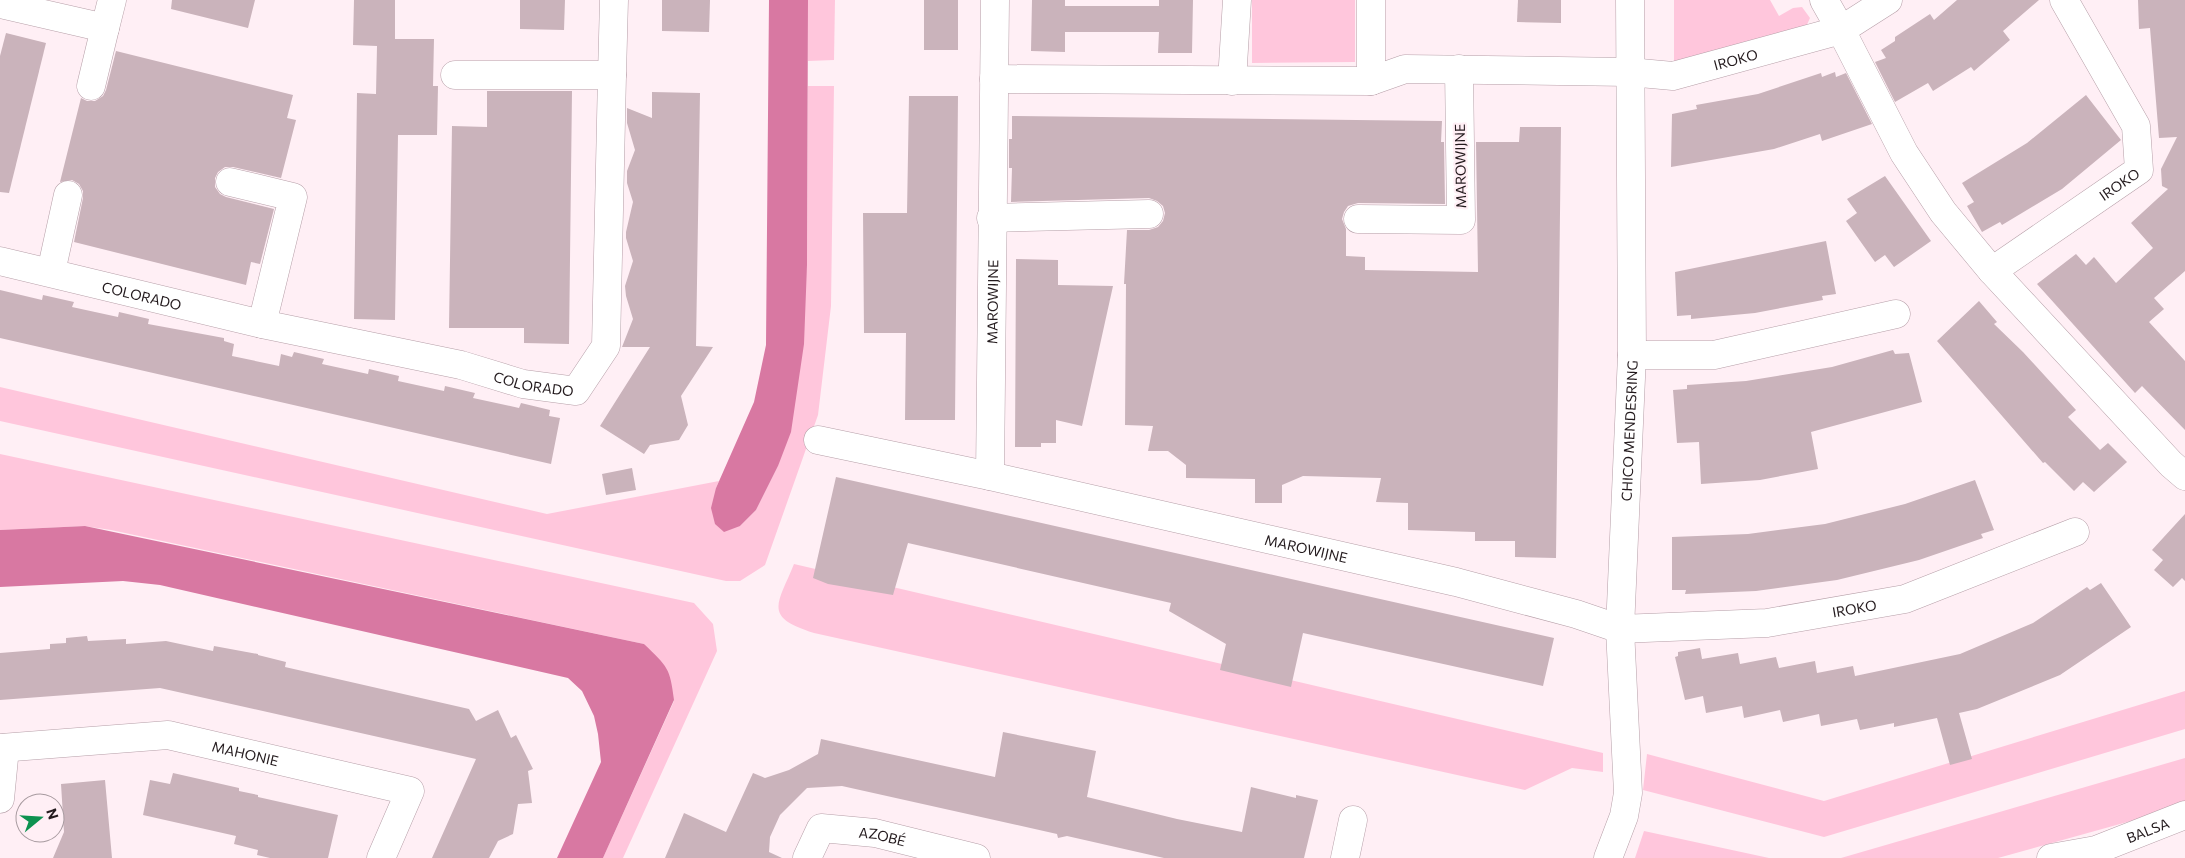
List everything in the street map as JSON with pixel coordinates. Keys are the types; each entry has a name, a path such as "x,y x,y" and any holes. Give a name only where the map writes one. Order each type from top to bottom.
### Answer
{"street":[{"path":"91,86 112,0"},
{"name":"COLORADO","path":"0,261 262,324 461,365 523,384 576,391 606,346 614,0"},
{"name":"MAROWIJNE","path":"990,476 991,218 995,0"},
{"path":"1232,81 1236,0"},
{"path":"1371,0 1371,81"},
{"name":"CHICO MENDESRING","path":"1608,858 1624,816 1628,793 1620,629 1632,355 1630,0"},
{"path":"1824,0 1842,30 1904,153 1943,212 1992,271 2185,476"},
{"name":"IROKO","path":"1629,72 1673,76 1842,30 1888,0"},
{"name":"IROKO","path":"1992,271 2139,170 2136,126 2064,0"},
{"path":"0,4 105,28"},
{"path":"994,78 1371,81 1405,69 1629,72"},
{"name":"MAROWIJNE","path":"1358,219 1461,220 1459,69"},
{"path":"456,75 612,75"},
{"path":"230,182 293,196 262,324"},
{"path":"51,272 68,196"},
{"path":"991,218 1149,214"},
{"path":"1632,355 1714,355 1896,314"},
{"name":"MAROWIJNE","path":"818,440 990,476 1456,582 1576,614 1620,629"},
{"name":"IROKO","path":"1620,629 1768,623 1905,599 2075,532"},
{"name":"MAHONIE","path":"0,799 2,748 168,735 410,791 381,858"},
{"name":"BALSA","path":"2051,858 2096,850 2185,815"},
{"path":"1346,858 1353,820"},
{"name":"AZOBÉ","path":"807,858 821,828 875,833 976,858"}],"shaded area":[{"path":"769,0 808,0 807,265 804,344 791,432 778,466 756,510 740,526 724,532 715,524 711,508 716,488 754,402 766,345"},
{"path":"808,0 835,0 834,60 808,61"},
{"path":"1252,0 1355,0 1355,62 1252,63"},
{"path":"1674,0 1770,0 1779,16 1793,8 1802,7 1810,18 1805,29 1674,65"},
{"path":"808,86 834,86 831,306 818,415 765,565 740,581 726,581 0,421 0,387 547,514 719,481 716,488 740,526 756,510 778,466 807,265"},
{"path":"0,454 694,603 713,624 717,651 623,858 603,858 674,701 644,644 111,530 84,526 0,530"},
{"path":"85,526 644,644 663,663 669,674 674,700 603,858 557,858 601,762 594,716 582,691 568,678 160,585 123,581 0,587 0,530"},
{"path":"794,564 1603,753 1603,772 1572,768 1525,790 814,633 787,621 781,615 778,608 783,589"},
{"path":"2185,691 2185,729 1824,837 1643,790 1647,754 1824,801"},
{"path":"2185,758 2185,803 2138,819 1998,858 1841,858"},
{"path":"1644,831 1769,858 1635,858"}],"building":[{"path":"172,0 255,0 248,28 171,9"},
{"path":"354,0 395,0 395,39 434,39 433,86 438,86 437,135 398,135 395,320 354,319 357,93 376,94 377,46 353,45"},
{"path":"520,0 565,0 564,30 520,29"},
{"path":"662,0 710,0 709,32 662,31"},
{"path":"924,0 958,0 958,50 924,50"},
{"path":"1032,0 1065,0 1065,6 1159,6 1159,0 1193,0 1192,53 1158,53 1159,32 1065,32 1065,52 1031,51"},
{"path":"1518,0 1561,0 1561,23 1517,22"},
{"path":"1957,0 2039,0 2003,31 2010,40 1974,71 1971,67 1933,91 1928,83 1895,102 1875,62 1886,58 1881,50 1895,41 1895,37 1930,14 1934,20"},
{"path":"2138,0 2185,0 2185,271 2154,298 2164,309 2149,322 2185,361 2185,430 2142,386 2135,393 2037,284 2076,254 2086,265 2094,257 2116,283 2153,248 2131,223 2168,189 2162,186 2161,169 2177,137 2159,138 2150,28 2139,29"},
{"path":"6,33 46,43 9,193 0,192 0,56"},
{"path":"116,51 293,95 287,118 296,120 281,178 233,167 225,167 218,172 215,178 215,187 220,194 274,209 260,264 251,262 246,285 74,242 83,191 79,184 72,180 60,182 81,98 87,101 95,101 103,96"},
{"path":"1835,72 1836,77 1846,73 1872,124 1822,141 1820,134 1774,149 1671,167 1672,114 1697,109 1696,105 1758,94 1821,73 1822,77"},
{"path":"487,91 572,91 569,344 524,343 524,328 449,328 452,126 487,127"},
{"path":"652,92 700,93 696,346 713,347 681,396 688,425 679,440 650,445 644,454 600,426 650,347 622,347 633,319 625,286 633,261 626,238 633,202 627,183 627,171 635,150 627,123 627,108 652,118"},
{"path":"2086,95 2121,140 2062,189 2002,225 2000,222 1982,232 1967,206 1974,202 1962,183 2027,143"},
{"path":"909,96 958,96 955,420 905,420 906,333 864,333 863,213 907,213"},
{"path":"1012,116 1442,121 1441,142 1444,142 1445,204 1358,203 1348,206 1344,212 1342,219 1346,229 1346,256 1365,257 1365,270 1478,272 1476,142 1519,142 1520,127 1561,127 1556,558 1515,557 1515,541 1475,541 1475,532 1408,530 1408,503 1376,502 1381,478 1303,476 1282,485 1282,503 1255,503 1255,479 1186,478 1186,465 1168,451 1148,451 1153,426 1125,425 1126,284 1124,284 1127,230 1149,230 1158,227 1163,221 1165,213 1163,206 1149,198 1011,202 1012,168 1009,168 1009,139 1012,139"},
{"path":"1885,176 1931,241 1894,267 1885,255 1875,262 1846,221 1857,213 1847,199"},
{"path":"1826,241 1836,294 1822,296 1823,300 1755,313 1691,319 1691,315 1677,316 1675,272"},
{"path":"1016,259 1058,260 1058,285 1113,286 1082,426 1056,420 1056,443 1041,443 1041,447 1015,447"},
{"path":"0,290 42,300 43,295 74,302 72,307 118,317 119,312 149,319 148,324 224,338 224,341 234,344 232,356 279,366 281,354 292,357 294,352 324,359 322,364 368,374 369,369 399,376 398,381 444,391 445,386 475,393 473,398 519,408 521,403 550,410 549,416 560,418 551,464 0,338"},
{"path":"1979,301 1997,322 1994,324 2023,352 2076,410 2068,417 2100,450 2108,443 2127,462 2094,492 2083,482 2074,491 2045,462 2043,463 1937,341"},
{"path":"1893,350 1895,354 1909,353 1922,402 1811,432 1818,469 1760,480 1701,484 1699,442 1677,443 1673,390 1687,389 1687,385 1746,381 1832,367"},
{"path":"632,468 636,490 606,495 602,474"},
{"path":"836,477 1554,638 1543,686 1303,633 1291,687 1220,670 1226,644 1169,611 1171,603 908,543 893,595 828,584 813,578"},
{"path":"1975,480 1994,530 1981,534 1983,538 1919,560 1837,580 1756,591 1685,594 1686,590 1672,590 1672,537 1748,534 1825,524 1905,504"},
{"path":"2185,514 2185,581 2182,578 2173,587 2154,570 2163,560 2152,550"},
{"path":"2101,583 2131,627 2060,675 1977,709 1959,713 1972,759 1950,765 1937,718 1894,727 1894,723 1860,730 1857,719 1821,726 1819,714 1783,722 1780,710 1744,718 1742,706 1706,713 1703,696 1685,700 1675,657 1678,656 1678,652 1700,648 1702,659 1738,653 1740,664 1776,657 1779,668 1815,661 1817,673 1853,666 1855,676 1960,654 2033,623 2087,587 2090,590"},
{"path":"87,636 88,641 126,639 126,644 166,641 213,651 214,646 258,654 286,662 285,667 469,709 476,721 498,710 511,738 516,735 533,769 528,771 532,803 518,804 513,834 498,841 489,858 432,858 476,759 160,688 0,700 0,653 50,649 50,644 66,643 66,638"},
{"path":"1003,732 1096,751 1087,797 1177,819 1242,832 1251,787 1296,798 1296,795 1318,800 1304,858 1164,858 1067,836 1058,838 1057,834 842,786 807,788 780,815 770,837 769,852 782,858 665,858 684,813 726,832 753,773 765,778 789,770 818,754 821,739 995,777"},
{"path":"173,773 239,788 239,791 258,795 258,797 338,815 328,858 270,858 257,855 258,850 234,844 236,836 143,815 150,780 170,784"},
{"path":"105,780 112,858 53,858 59,843 65,843 65,793 62,793 61,784"}]}
